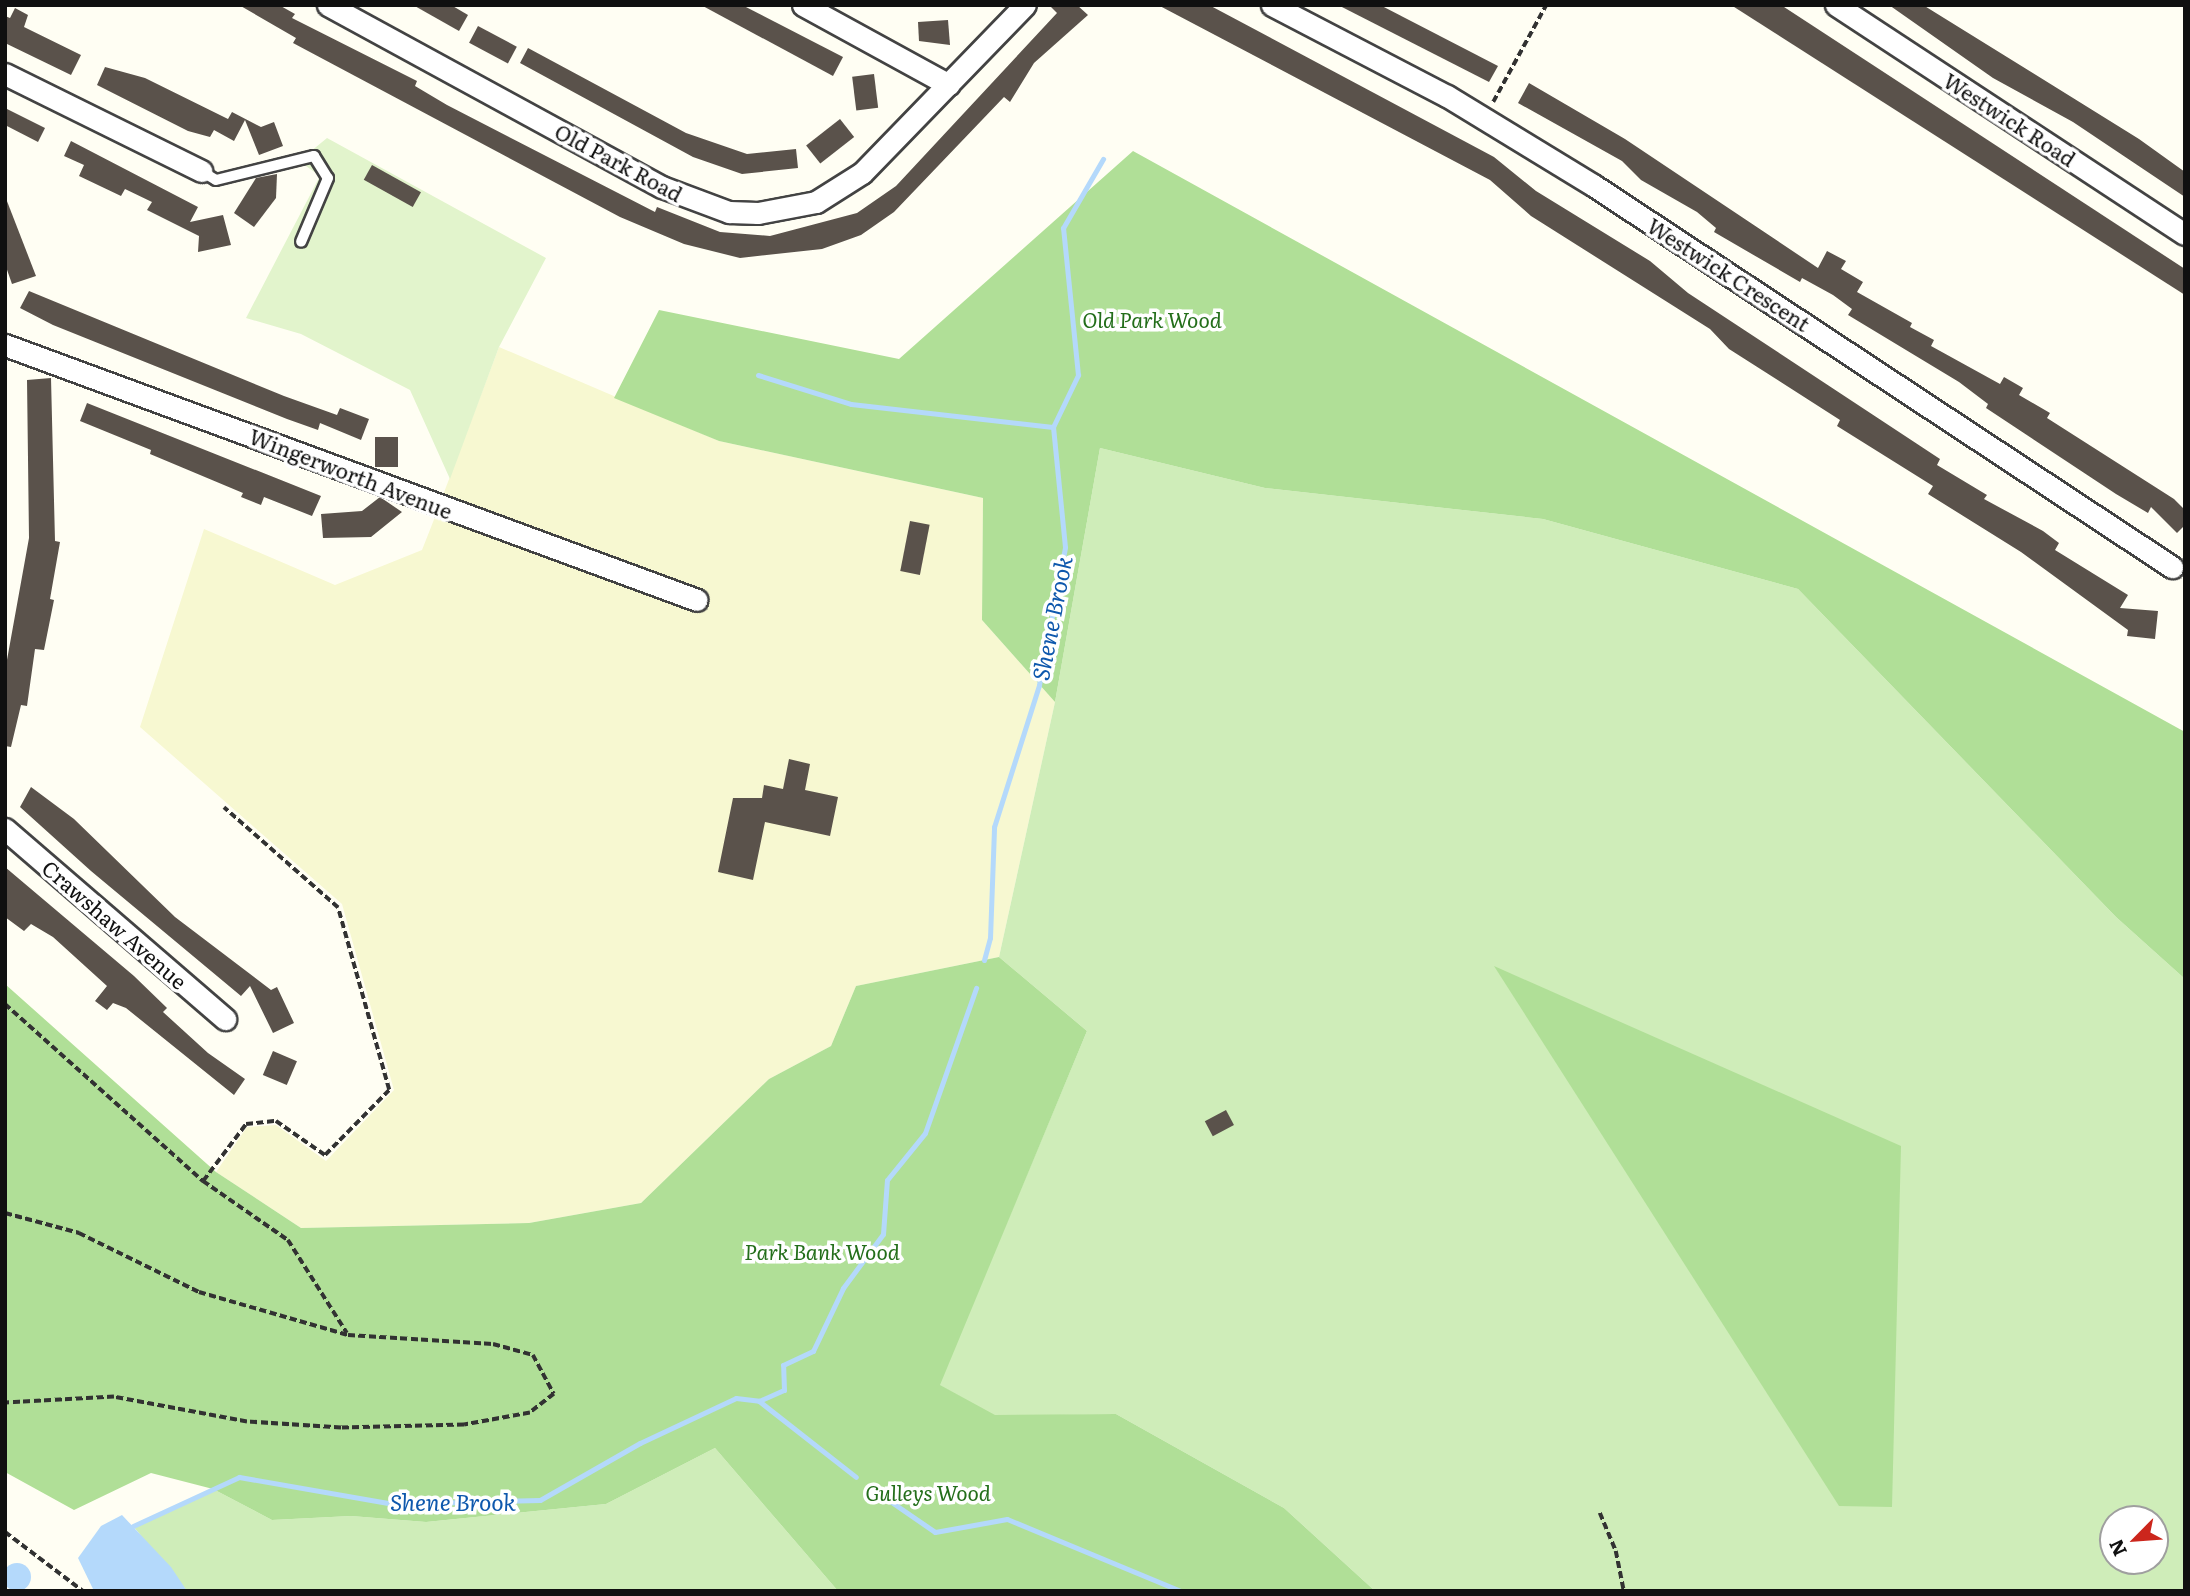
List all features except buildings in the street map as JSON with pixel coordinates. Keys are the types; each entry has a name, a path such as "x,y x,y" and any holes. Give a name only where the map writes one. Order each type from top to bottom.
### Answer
{"street":[{"name":"Old Park Road","path":"328,5 662,187 729,212 789,210 838,191 949,85 1025,5"},
{"path":"803,5 949,85"},
{"name":"Westwick Crescent","path":"1272,5 1485,118 2172,566"},
{"name":"Westwick Road","path":"1836,5 2185,234"},
{"path":"5,74 201,171"},
{"name":"Wingerworth Avenue","path":"5,345 697,600"},
{"name":"Crawshaw Avenue","path":"5,829 225,1019"}],"lane":[{"path":"201,171 216,180 314,156 328,178 301,242"}],"path":[{"path":"1485,118 1546,5"},
{"path":"203,1181 246,1124 276,1121 325,1155 389,1090 338,908 223,808"},
{"path":"5,1004 203,1181 288,1240 348,1335"},
{"path":"5,1213 79,1233 199,1292 348,1335 493,1344 533,1355 554,1394 530,1413 464,1424 341,1428 247,1422 114,1397 5,1404"},
{"path":"1600,1513 1616,1551 1623,1591"},
{"path":"5,1532 83,1591"}],"green space":[{"path":"327,138 546,258 499,347 450,479 410,390 301,334 246,318 320,176 299,161"},
{"name":"Old Park Wood","path":"1133,151 2185,732 2185,979 2116,917 1798,589 1543,519 1265,488 1100,448 1055,702 982,620 983,498 719,441 614,398 659,310 899,359"},
{"path":"499,347 719,441 983,498 982,620 1055,702 999,957 856,986 831,1046 769,1079 641,1203 529,1223 301,1228 216,1172 247,1127 276,1125 326,1161 394,1090 342,904 140,727 204,529 335,585 422,550 435,517 668,595 440,503"},
{"path":"1100,448 1265,488 1543,519 1798,589 2116,917 2185,979 2185,1591 1375,1591 1284,1508 1116,1414 995,1416 939,1385 1087,1031 999,957 1055,702"},
{"name":"Park Bank Wood","path":"999,957 1087,1031 940,1385 995,1415 1116,1414 1284,1508 1375,1591 838,1591 715,1448 606,1504 426,1522 351,1516 272,1520 213,1489 151,1473 74,1510 5,1472 5,984 216,1172 301,1228 529,1223 641,1203 769,1079 831,1046 856,986"},
{"path":"1494,966 1901,1146 1892,1507 1839,1506"},
{"path":"715,1448 838,1591 187,1591 133,1526 213,1489 272,1520 351,1516 426,1522 606,1504"}],"water":[{"path":"122,1515 171,1567 187,1591 94,1591 78,1558 101,1526"},
{"path":"17,1563 27,1567 31,1577 27,1587 17,1591 7,1587 3,1577 7,1567"}],"waterway":[{"name":"Shene Brook","path":"984,960 990,938 994,827 1039,685 1065,547 1053,427 1078,375 1063,228 1103,159"},
{"path":"758,375 851,404 1053,427"},
{"name":"Shene Brook","path":"759,1401 784,1390 783,1365 813,1351 843,1288 883,1234 887,1180 925,1133 976,988"},
{"name":"Shene Brook","path":"133,1526 239,1477 394,1504 540,1500 640,1443 736,1398 759,1401 856,1477"},
{"name":"Shene Brook","path":"887,1499 935,1532 1007,1519 1181,1591"}],"park label":[{"name":"Gulleys Wood","path":"928,1492"}]}
